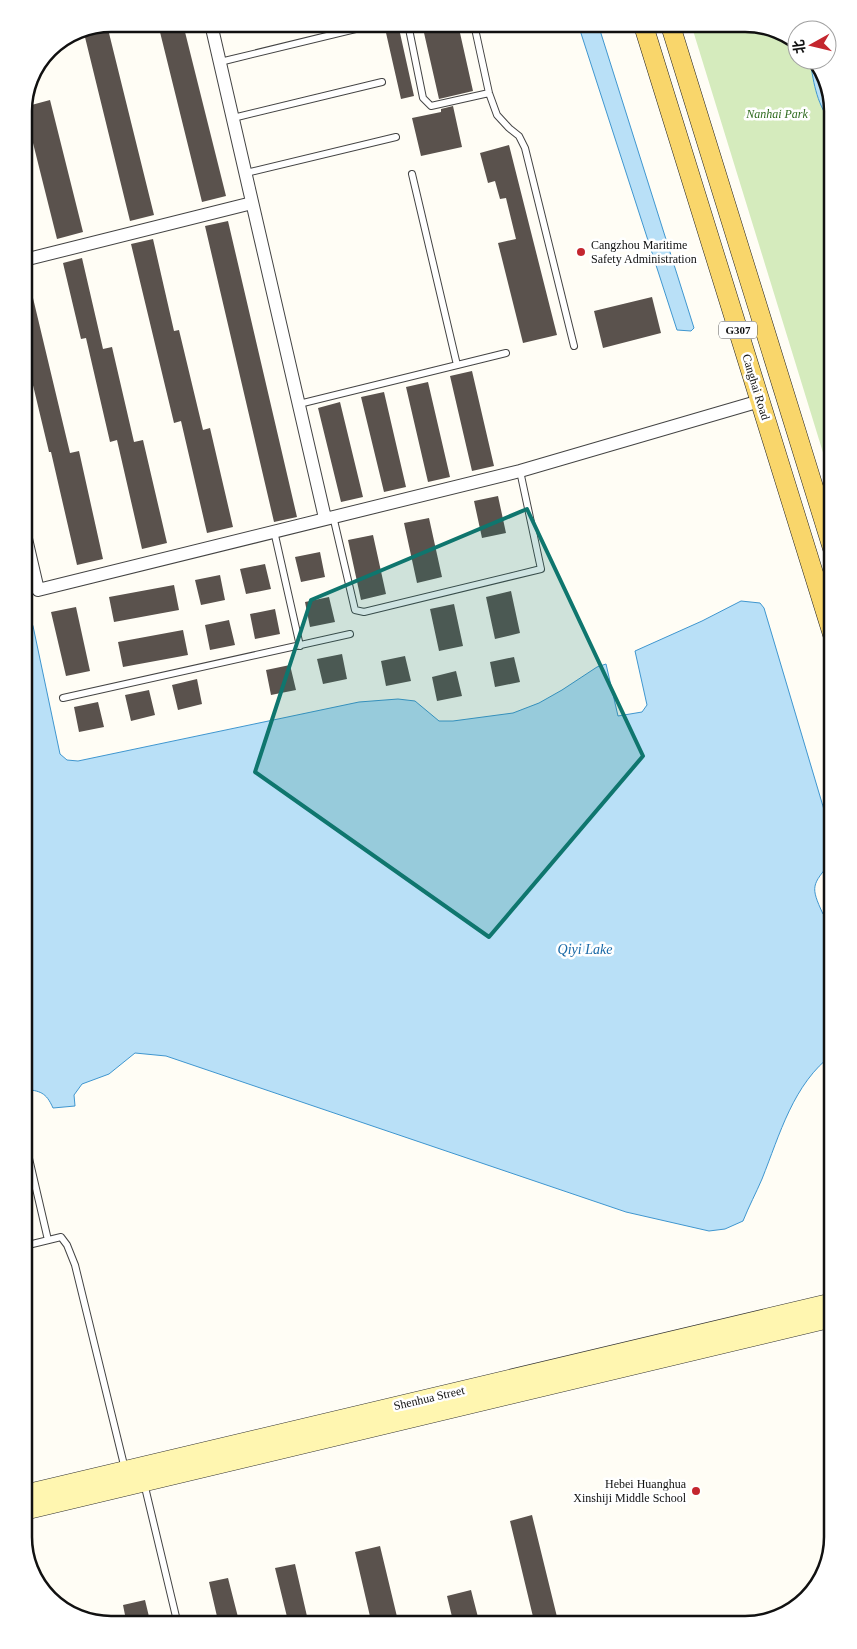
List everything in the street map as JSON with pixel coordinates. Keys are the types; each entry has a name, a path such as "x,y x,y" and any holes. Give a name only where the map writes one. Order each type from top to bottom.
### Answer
{"main road":[{"name":"Canghai Road","path":"646,33 824,607"},
{"name":"Canghai Road","path":"673,33 824,521"},
{"name":"Shenhua Street","path":"32,1492 824,1304"},
{"name":"Shenhua Street","path":"32,1509 824,1320"}],"street":[{"path":"213,33 299,404 329,517"},
{"path":"33,258 252,203"},
{"path":"33,567 38,590 520,471 760,401"}],"lane":[{"path":"220,62 339,33"},
{"path":"410,33 423,98 431,106 490,93"},
{"path":"477,33 497,116 518,136 525,148 574,346"},
{"path":"232,118 382,82"},
{"path":"246,174 396,137"},
{"path":"412,174 457,365"},
{"path":"299,404 506,353"},
{"path":"329,517 355,610 364,612 541,570 520,471"},
{"path":"274,531 300,646"},
{"path":"64,698 350,634"},
{"path":"32,1172 48,1240"},
{"path":"32,1244 61,1237 68,1245 75,1265 125,1470"},
{"path":"144,1482 176,1616"}],"highlighted area":[{"path":"527,509 643,756 489,937 255,772 311,600"}],"green space":[{"name":"Nanhai Park","path":"694,33 761,34 785,43 787,44 787,70 813,70 823,96 824,456"}],"water":[{"path":"581,33 601,33 694,328 691,331 677,330"},
{"path":"812,70 823,96 824,112 817,94"},
{"name":"Qiyi Lake","path":"741,601 760,603 764,608 824,810 824,871 817,881 815,891 824,914 824,1062 808,1080 789,1111 743,1221 725,1229 709,1231 626,1212 166,1056 135,1053 109,1074 82,1084 74,1095 75,1106 53,1108 45,1095 32,1091 33,625 60,754 67,760 78,761 359,702 398,699 415,701 439,721 453,721 513,713 539,703 597,667 606,664 618,716 642,712 647,705 635,651"}],"building":[{"path":"109,33 154,215 130,221 85,38 96,34"},
{"path":"160,33 185,33 226,196 202,202"},
{"path":"386,33 400,33 414,96 401,99"},
{"path":"424,33 460,33 473,91 439,99"},
{"path":"50,100 83,232 57,239 33,143 33,105"},
{"path":"453,106 462,147 421,156 412,118 441,112 441,109"},
{"path":"509,145 557,335 523,343 498,243 516,239 506,198 500,199 495,181 488,183 480,153"},
{"path":"228,221 297,517 274,522 205,226"},
{"path":"153,239 174,331 179,330 203,430 210,428 233,527 207,533 181,421 174,423 131,244"},
{"path":"82,258 103,349 112,347 134,442 143,440 167,543 142,549 117,440 110,442 86,338 81,339 63,263"},
{"path":"33,297 70,453 79,451 103,559 77,565 51,452 49,452 33,384"},
{"path":"652,297 661,333 603,348 594,311"},
{"path":"472,371 494,466 472,471 450,376"},
{"path":"428,382 450,477 428,482 406,387"},
{"path":"384,392 406,487 384,492 361,397"},
{"path":"340,402 363,497 341,502 318,408"},
{"path":"498,496 506,533 482,538 474,501"},
{"path":"429,518 442,577 417,583 404,523"},
{"path":"373,535 386,594 361,600 348,540"},
{"path":"320,552 325,577 301,582 295,557"},
{"path":"265,564 271,589 246,594 240,569"},
{"path":"220,575 225,600 201,605 195,580"},
{"path":"174,585 179,610 114,622 109,597"},
{"path":"511,591 520,633 495,639 486,597"},
{"path":"329,597 335,622 310,627 305,602"},
{"path":"454,604 463,646 439,651 430,609"},
{"path":"76,607 90,671 66,676 51,612"},
{"path":"275,609 280,634 255,639 250,614"},
{"path":"229,620 235,645 210,650 205,625"},
{"path":"183,630 188,655 123,667 118,642"},
{"path":"342,654 347,679 323,684 317,659"},
{"path":"405,656 411,681 386,686 381,661"},
{"path":"514,657 520,682 495,687 490,662"},
{"path":"290,665 296,690 271,695 266,670"},
{"path":"456,671 462,696 437,701 432,677"},
{"path":"197,679 202,704 178,710 172,685"},
{"path":"149,690 155,715 131,721 125,695"},
{"path":"98,702 104,727 79,732 74,707"},
{"path":"532,1515 557,1616 533,1616 510,1521"},
{"path":"380,1546 397,1616 370,1616 355,1552"},
{"path":"295,1564 307,1616 287,1616 275,1568"},
{"path":"228,1578 238,1616 217,1616 209,1582"},
{"path":"471,1590 478,1616 452,1616 447,1596"},
{"path":"145,1600 149,1616 125,1616 123,1605"}],"place":[{"name":"Cangzhou Maritime Safety Administration","path":"581,252"},
{"name":"Hebei Huanghua Xinshiji Middle School","path":"696,1491"}]}
